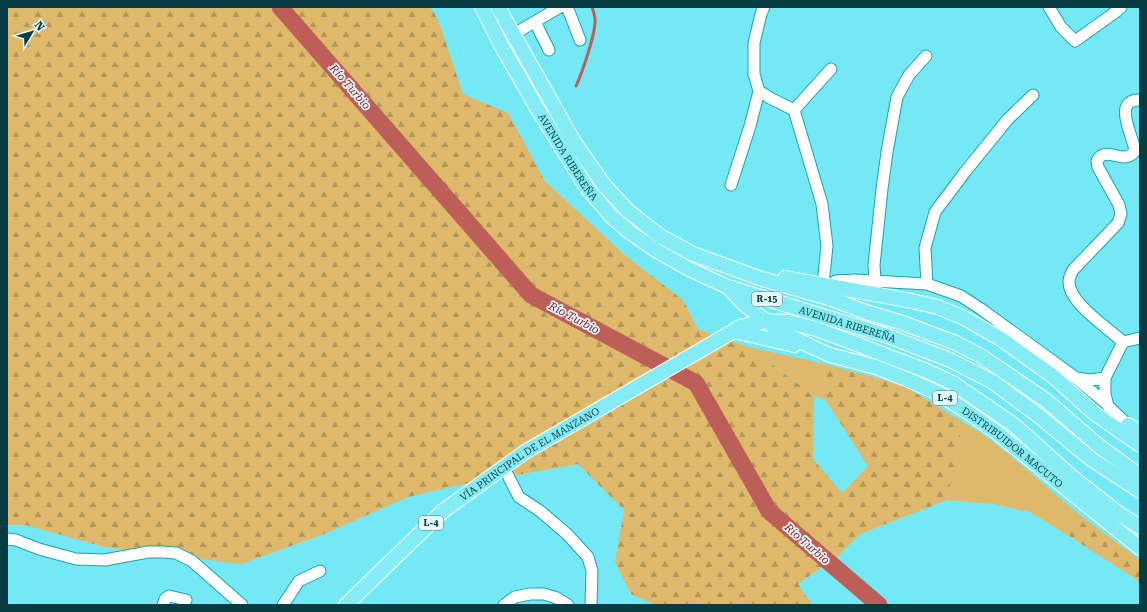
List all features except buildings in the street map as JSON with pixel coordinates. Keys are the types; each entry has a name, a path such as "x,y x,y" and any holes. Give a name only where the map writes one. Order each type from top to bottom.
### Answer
{"main road":[{"name":"AVENIDA RIBEREÑA","path":"482,7 501,45 587,188 613,218 631,233 657,251 691,270 728,287 888,336 950,360 993,382 1039,416 1091,459 1140,491"},
{"name":"AVENIDA RIBEREÑA","path":"499,7 574,142 604,185 627,210 660,236 692,254 759,278 832,299 956,343 981,356 1047,401 1099,446 1140,476"},
{"path":"745,273 757,273 907,300 938,307 964,318 1001,339 1054,377 1094,413 1138,440"},
{"name":"DISTRIBUIDOR MACUTO","path":"728,287 744,304 779,331 830,355 876,367 944,397 996,432 1140,548"},
{"path":"728,287 742,310 742,316 735,330 817,353 830,355"},
{"name":"VÍA PRINCIPAL DE EL MANZANO","path":"346,605 443,511 525,452 735,330 766,321 789,322 816,329 927,371 953,383 1014,425 1071,476 1118,513 1140,527"},
{"path":"1128,425 1138,440"}],"street":[{"path":"514,34 560,7"},
{"path":"565,7 568,9 580,40"},
{"path":"731,185 750,126 759,91 754,74 754,43 764,7"},
{"path":"1049,7 1061,27 1075,41 1121,7"},
{"path":"535,22 550,50"},
{"path":"874,281 874,265 882,189 897,97 909,75 926,56"},
{"path":"794,110 831,69"},
{"path":"759,91 794,110 822,204 827,246 826,285 846,280 926,284 961,296 1076,378 1128,425"},
{"path":"926,284 925,248 935,212 1008,119 1033,95"},
{"path":"1123,342 1094,318 1076,299 1071,292 1069,277 1073,270 1118,223 1121,214 1119,205 1096,161 1100,156 1105,154 1128,157 1135,152 1135,145 1125,120 1125,111 1128,104 1134,100 1140,100"},
{"path":"982,328 1010,331"},
{"path":"1123,342 1140,338"},
{"path":"1108,406 1105,394 1105,378 1123,342"},
{"path":"1076,378 1090,380 1105,378"},
{"path":"504,468 520,497 567,534 588,557 592,571 591,605"},
{"path":"7,539 16,540 39,549 76,559 105,560 148,552 176,553 192,561 237,603"},
{"path":"283,605 299,581 320,571"},
{"path":"504,605 515,597 530,594 544,594 557,598 568,605"},
{"path":"163,605 168,596 186,600"}],"green space":[{"path":"7,7 431,7 439,22 463,94 508,113 545,181 626,256 683,300 698,329 749,347 814,396 813,459 842,493 868,466 825,399 825,364 903,385 963,422 947,500 860,534 839,555 798,584 812,605 656,605 631,594 615,562 624,510 578,464 454,486 408,497 324,534 241,564 105,547 25,525 7,525"},
{"path":"749,347 825,364 825,399 814,396"},
{"path":"963,422 985,436 1004,451 1088,521 1073,525 1069,536 1030,512 994,504 947,500"},
{"path":"1088,521 1140,560 1140,583 1069,536 1073,525"}],"waterway":[{"name":"Río Turbio","path":"280,7 531,295 696,383 769,511 879,605"},
{"path":"576,86 585,63 595,25 592,7"}]}
